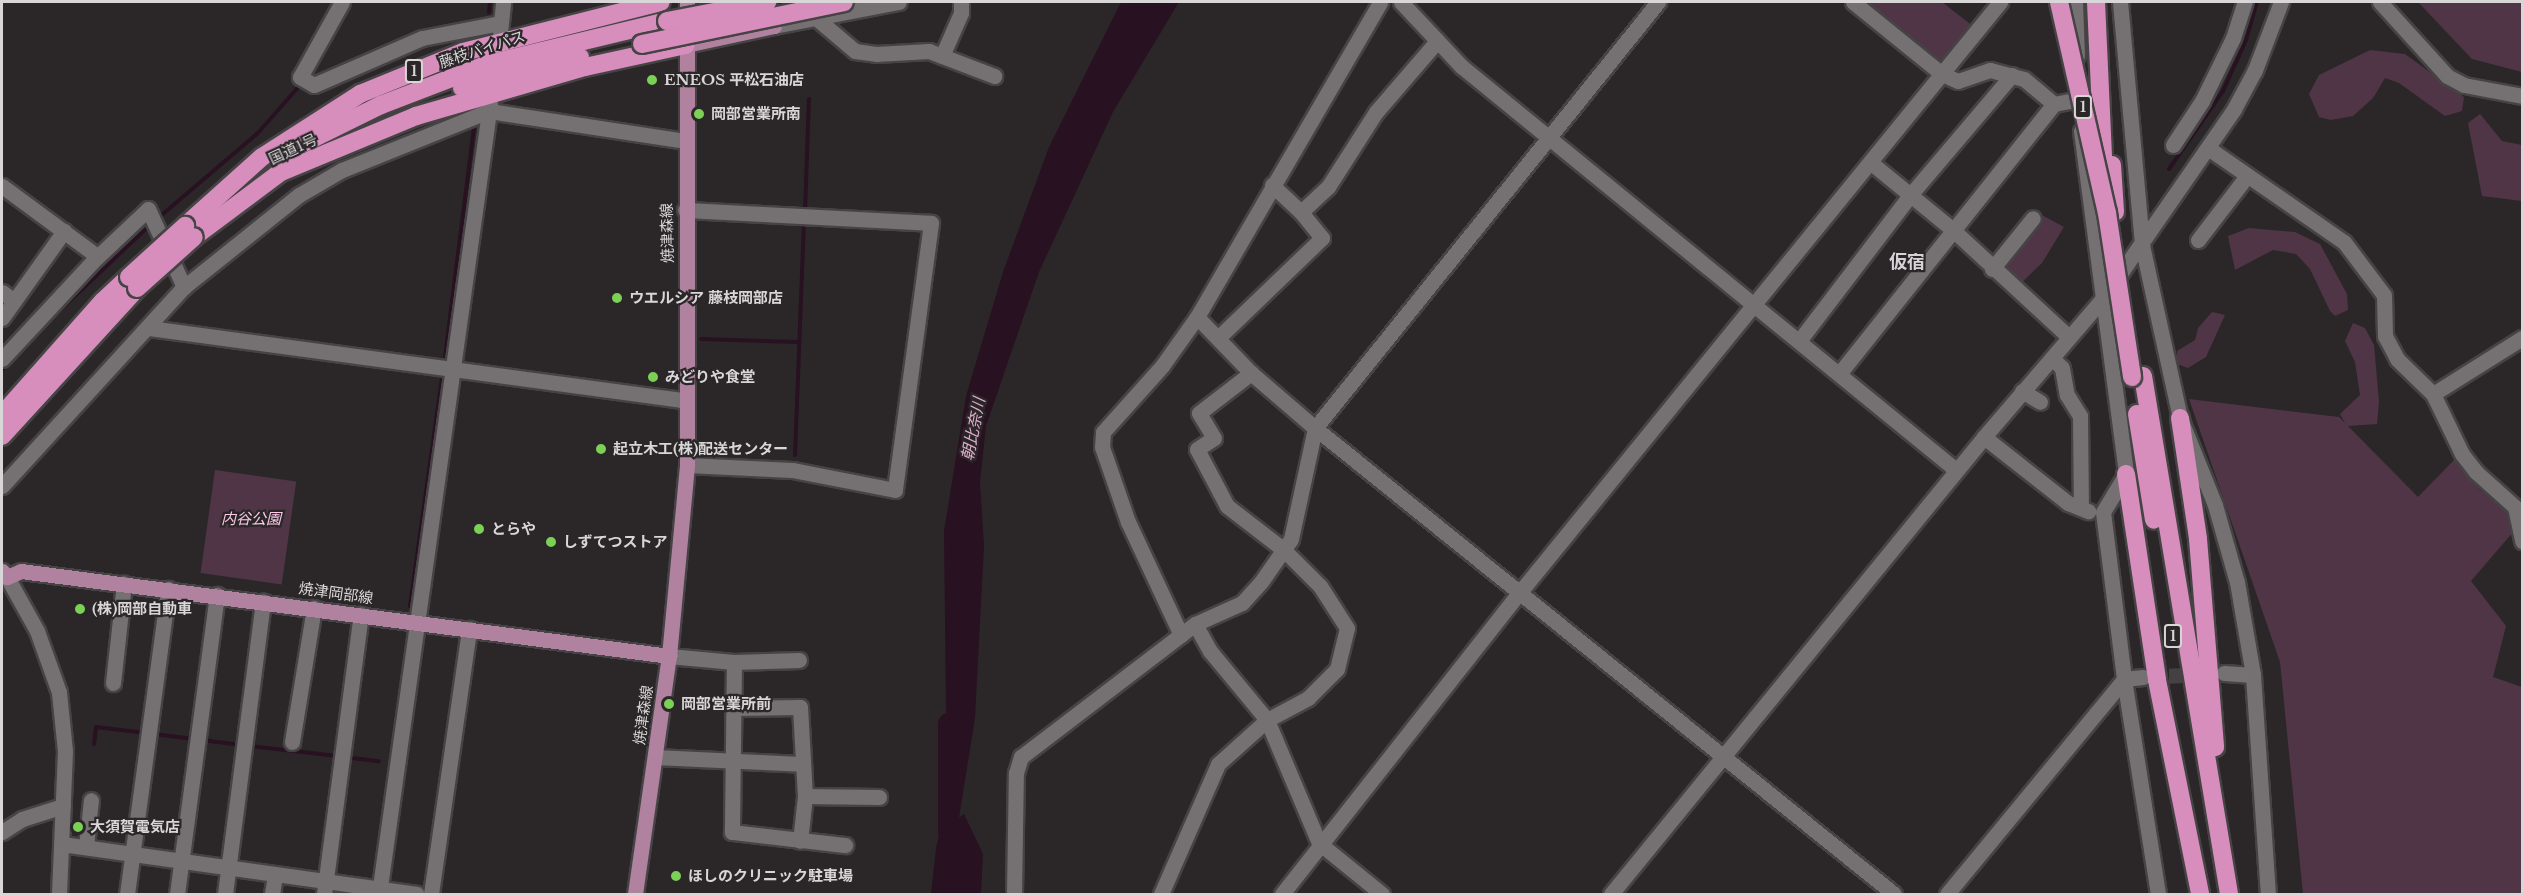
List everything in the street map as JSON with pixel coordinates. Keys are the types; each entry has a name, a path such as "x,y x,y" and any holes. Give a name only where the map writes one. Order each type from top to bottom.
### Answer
{"highway":[{"name":"国道1号","path":"189,231 201,212 262,157 360,94 463,52 661,2"},
{"name":"藤枝バイパス","path":"201,212 292,150 410,92 524,53 765,2"},
{"name":"藤枝バイパス","path":"281,172 371,124 440,96 509,73 844,2"},
{"name":"1","path":"2059,2 2111,212"},
{"name":"1","path":"2096,2 2102,133 2111,212"},
{"path":"2105,2 2111,212 2137,376 2229,894"},
{"name":"国道1号","path":"2,435 133,282 189,231 281,172 416,116 487,93 686,45"},
{"name":"国道1号","path":"2,415 103,301 133,282"},
{"name":"1","path":"2137,376 2217,894"},
{"path":"2180,418 2198,539 2229,894"},
{"path":"2126,474 2157,680 2200,894"}],"main road":[{"name":"焼津森線","path":"634,894 669,656 687,465 685,141 687,2"},
{"path":"686,45 774,26 765,2"},
{"name":"焼津岡部線","path":"4,574 21,571 217,595 669,656"}],"street":[{"path":"342,2 300,77 314,85 422,38 500,29 503,2"},
{"path":"774,26 899,2"},
{"path":"942,56 961,14 961,2"},
{"path":"1180,635 1128,522 1102,447 1103,432 1162,366 1197,317 1380,2"},
{"path":"1401,2 1461,66 1956,470"},
{"path":"1014,894 1016,773 1021,757 1195,624 1242,603 1291,539 1315,428 1658,2"},
{"path":"1839,374 1953,230 2062,102 2025,79 2012,75 1990,70 1958,81 1942,74 1853,2"},
{"path":"1282,894 1319,843 1520,592 2000,2"},
{"path":"2075,2 2078,109 2126,474 2100,512 2158,894"},
{"path":"2120,2 2142,245 2180,418 2218,516 2237,582 2253,675 2268,894"},
{"path":"2173,145 2202,101 2233,38 2245,2"},
{"path":"1611,894 1956,470 2104,297 2208,148 2256,70 2281,2"},
{"path":"2380,2 2447,76 2464,85 2523,96"},
{"path":"816,18 855,51 876,54 929,51 994,76"},
{"path":"1300,212 1328,187 1376,112 1437,41"},
{"path":"1799,341 1911,194 2012,75"},
{"path":"379,892 414,622 490,105"},
{"path":"2,486 149,328 184,287 320,182 490,105 685,141"},
{"path":"2208,148 2344,242 2384,295 2385,336 2397,359 2433,394 2462,454 2515,507 2523,541"},
{"path":"1870,162 1953,230 1992,269 2069,337"},
{"path":"2198,240 2247,176"},
{"path":"1219,337 1322,238 1300,212 1272,185"},
{"path":"2,186 97,256"},
{"path":"2,359 97,256 148,209 184,287"},
{"path":"685,210 931,224 895,490 792,470 687,465"},
{"path":"1992,269 2033,218"},
{"path":"2,318 8,296 64,231"},
{"path":"1197,317 1219,337 1251,373 1315,428 1894,894"},
{"path":"149,328 682,400 687,405"},
{"path":"2433,394 2523,338"},
{"path":"2052,358 2062,368 2067,395 2080,416 2081,508"},
{"path":"1161,894 1218,764 1267,720 1308,698 1337,669 1347,628 1320,586 1284,550 1227,506 1197,449 1214,438 1199,413 1251,373"},
{"path":"2022,391 2040,402"},
{"path":"1984,437 2068,503 2100,512"},
{"path":"4,574 37,631 59,692 65,732 59,894"},
{"path":"114,683 124,584"},
{"path":"127,894 168,589"},
{"path":"177,894 217,595"},
{"path":"225,894 263,601"},
{"path":"292,742 314,608"},
{"path":"325,887 361,614"},
{"path":"1195,624 1210,651 1267,720 1319,843 1382,894"},
{"path":"431,894 469,628"},
{"path":"669,656 734,662 799,660"},
{"path":"734,662 732,832 844,845"},
{"path":"2224,673 2253,675"},
{"path":"1947,894 2124,679 2143,677"},
{"path":"734,708 801,708 801,764 805,796 800,841"},
{"path":"655,757 732,763 801,764"},
{"path":"805,796 879,797"},
{"path":"86,846 91,800"},
{"path":"2,832 22,819 63,806"},
{"path":"62,844 275,874 325,887 416,894"},
{"path":"272,894 275,874"}],"green space":[{"path":"1867,2 1942,2 1974,27 1946,65"},
{"path":"2418,2 2522,2 2522,72 2472,59"},
{"path":"2370,50 2405,54 2464,97 2462,111 2445,116 2399,83 2385,78 2373,98 2353,116 2331,120 2319,117 2309,94 2319,75"},
{"path":"2480,114 2502,141 2522,145 2522,201 2482,196 2468,123"},
{"path":"2040,214 2064,227 2042,263 2016,288 1997,269"},
{"path":"2249,228 2295,232 2320,244 2347,294 2348,310 2335,316 2330,311 2310,269 2296,254 2273,250 2235,270 2228,236"},
{"path":"2212,312 2225,315 2206,357 2188,368 2177,364 2177,351 2195,340 2198,328"},
{"path":"2353,323 2365,328 2374,345 2379,402 2377,424 2348,426 2418,497 2454,460 2480,490 2509,509 2514,531 2471,581 2506,626 2493,677 2522,687 2522,894 2303,894 2280,662 2189,399 2339,417 2345,423 2340,414 2360,395 2355,362 2345,341"},
{"name":"内谷公園","path":"215,470 296,481 282,584 201,573"}],"water":[{"path":"1121,2 1179,2 1113,112 1039,272 986,426 980,482 984,546 975,718 959,818 964,814 983,854 981,894 931,894 936,848 947,804 944,531 966,396 1003,272 1049,147"}],"waterway":[{"path":"310,72 350,2"},
{"path":"489,12 490,2"},
{"path":"2169,169 2223,91 2246,40 2257,2"},
{"path":"157,219 257,134 302,83"},
{"path":"805,212 809,99"},
{"path":"444,365 474,129"},
{"path":"795,455 804,219"},
{"path":"41,328 151,224"},
{"path":"701,339 799,342"},
{"path":"2,370 9,362"},
{"path":"410,606 443,372"},
{"name":"朝比奈川","path":"948,723 948,832"},
{"path":"94,744 96,727 146,733"},
{"path":"154,734 194,739"},
{"path":"201,740 242,745"},
{"path":"249,746 337,756"},
{"path":"344,757 379,761"}],"tunnel":[{"path":"2146,677 2203,674"}],"place":[{"name":"ENEOS 平松石油店","path":"652,80"},
{"name":"岡部営業所南","path":"699,114"},
{"name":"ウエルシア 藤枝岡部店","path":"617,298"},
{"name":"みどりや食堂","path":"653,377"},
{"name":"起立木工(株)配送センター","path":"601,449"},
{"name":"とらや","path":"479,529"},
{"name":"しずてつストア","path":"551,542"},
{"name":"(株)岡部自動車","path":"80,609"},
{"name":"岡部営業所前","path":"669,704"},
{"name":"大須賀電気店","path":"78,827"},
{"name":"ほしのクリニック駐車場","path":"676,876"}],"district":[{"name":"仮宿","path":"1907,262"}]}
